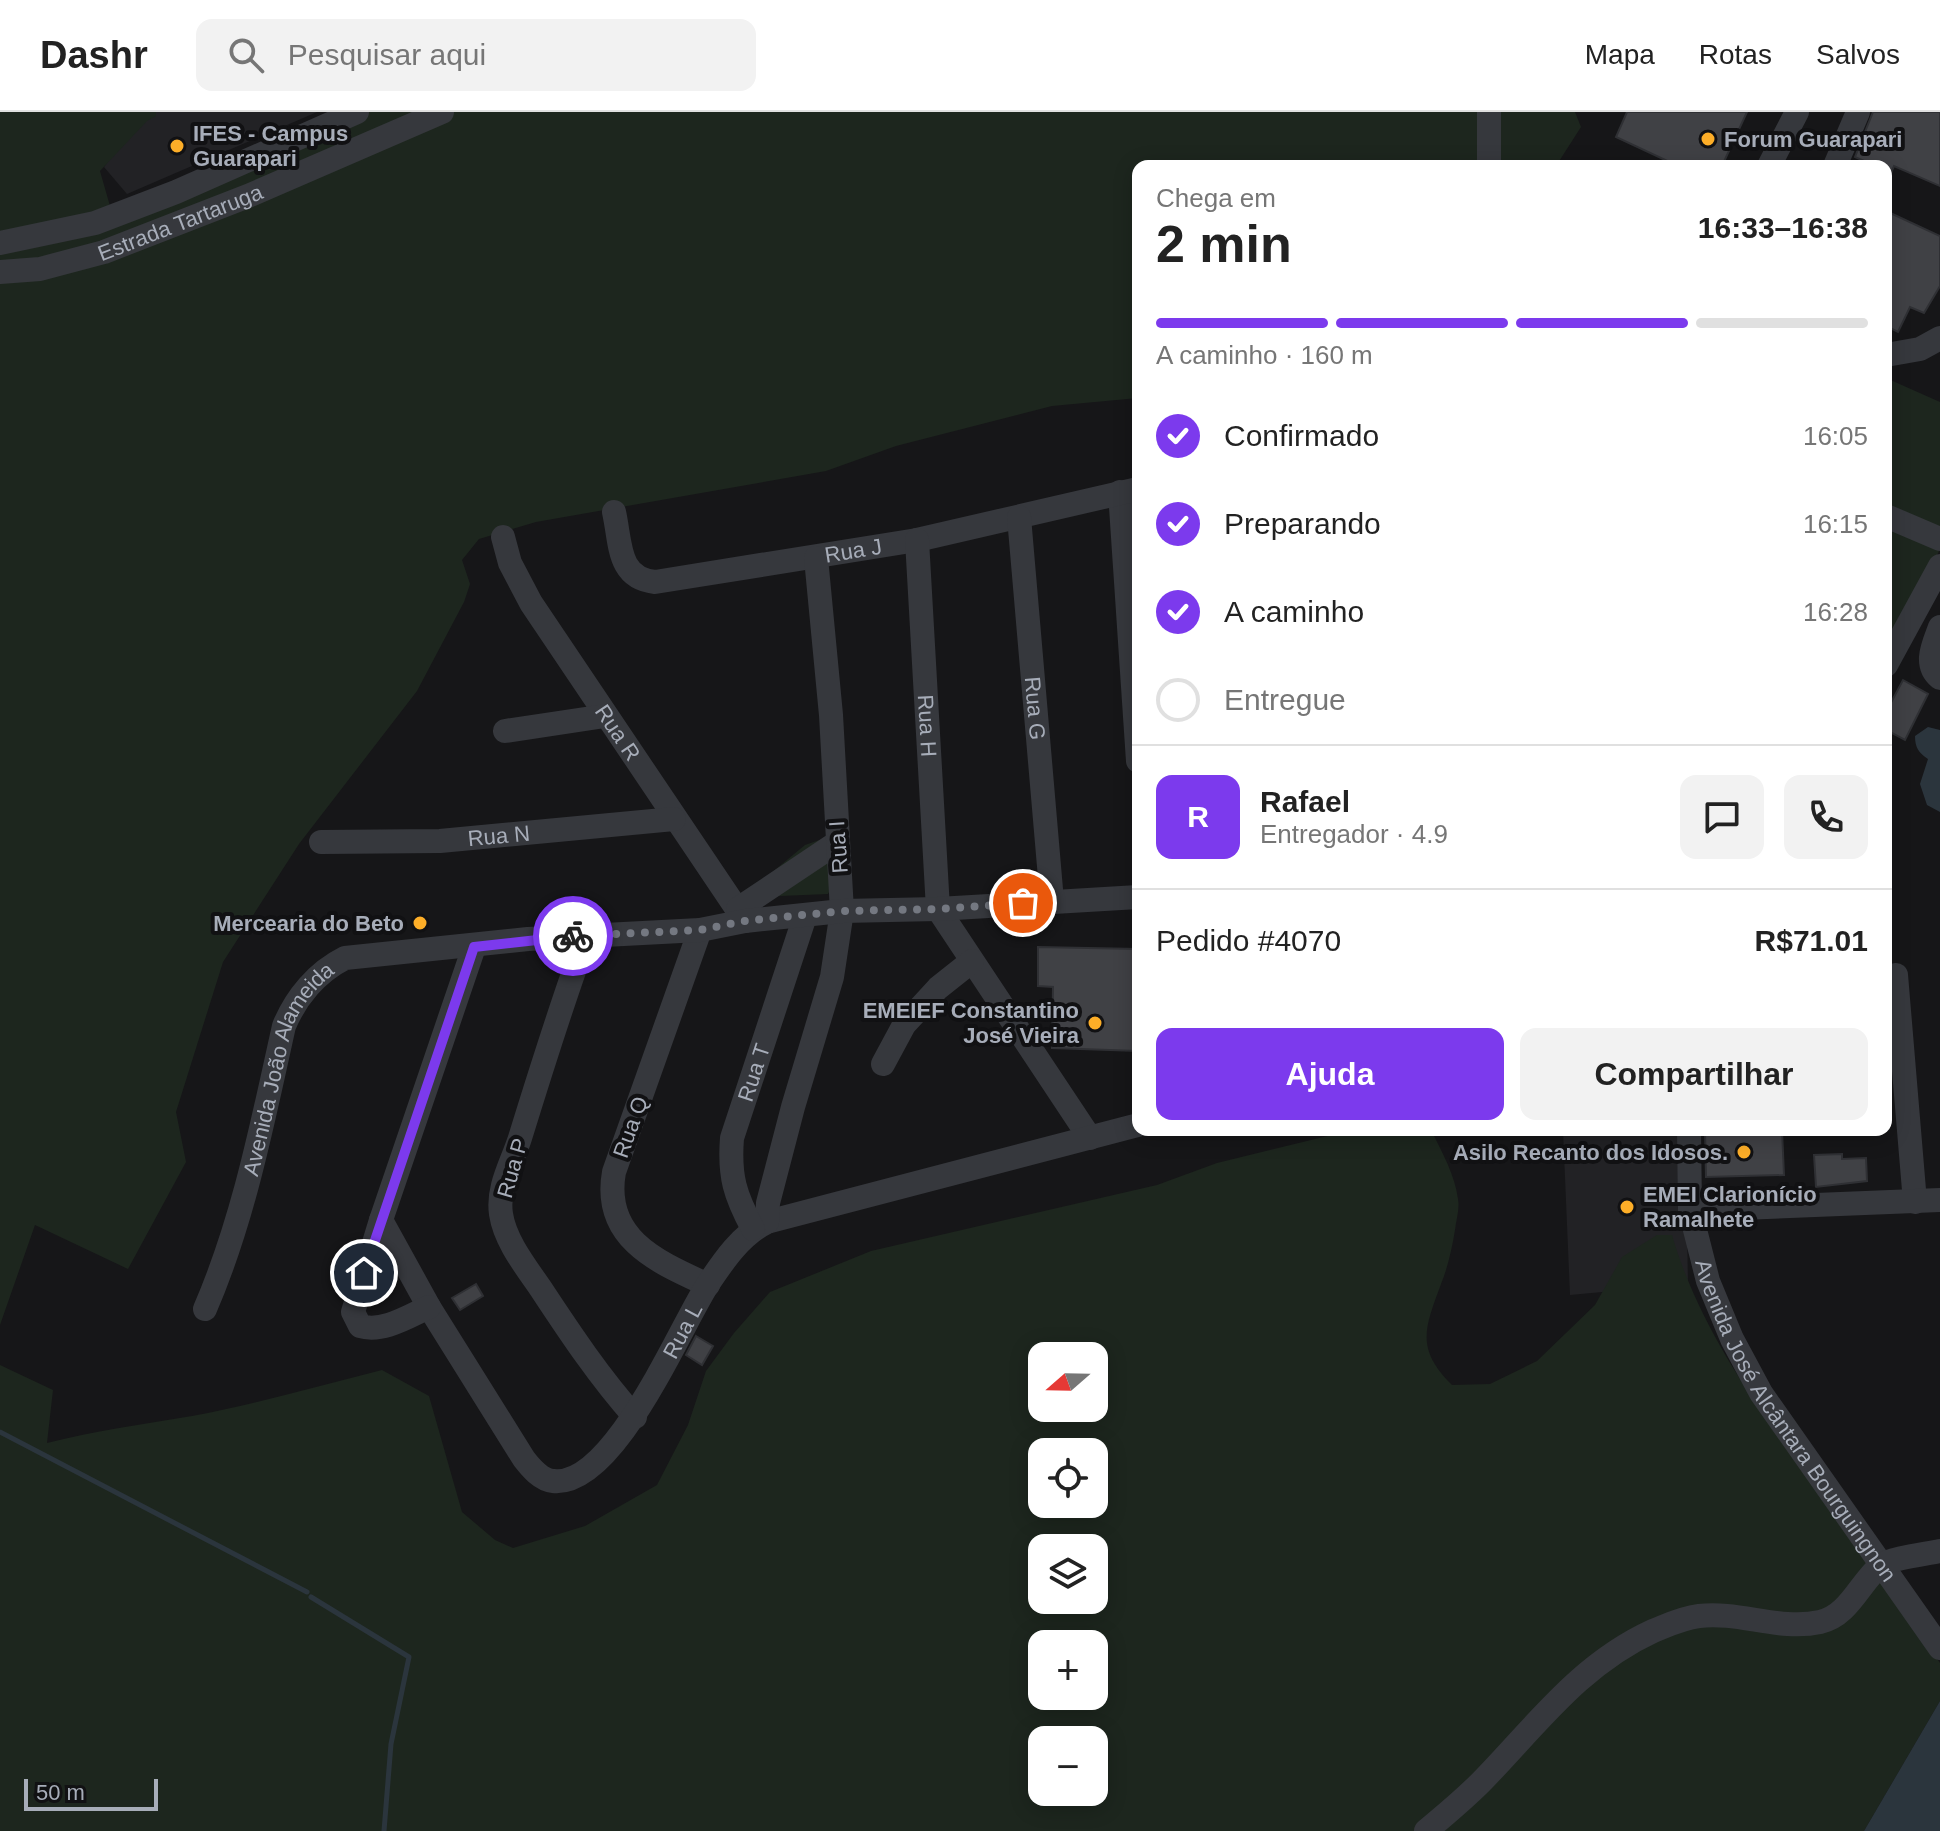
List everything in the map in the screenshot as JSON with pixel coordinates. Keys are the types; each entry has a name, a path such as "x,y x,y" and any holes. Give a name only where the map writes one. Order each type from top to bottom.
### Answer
{"street":[{"name":"Estrada Tartaruga","path":"0,243 95,223 176,192 357,112"},
{"name":"Estrada Tartaruga","path":"0,272 40,269 104,252 248,196 442,112"},
{"path":"1489,112 1489,160"},
{"path":"1772,160 1797,112"},
{"path":"1838,160 1858,112"},
{"path":"1893,355 1920,349 1940,338"},
{"path":"1129,490 1132,580"},
{"name":"Rua J","path":"614,512 627,568 645,581 655,582 917,540 1129,490"},
{"name":"Rua G","path":"1019,517 1052,901"},
{"path":"1892,519 1940,539"},
{"name":"Rua R","path":"503,537 520,585 741,915"},
{"name":"Rua H","path":"917,540 938,909"},
{"name":"Rua I","path":"760,1226 832,977 842,911 831,715 816,558"},
{"path":"1892,650 1940,566"},
{"path":"1940,627 1930,656 1933,672 1940,678"},
{"path":"505,731 605,716"},
{"name":"Rua N","path":"321,842 440,841 674,819"},
{"path":"741,915 838,842"},
{"name":"Avenida João Alameida","path":"205,1309 222,1267 284,1026 303,991 333,964 345,958 587,935 700,930 741,915 805,916 842,911 938,909 1132,897"},
{"path":"938,909 1090,1138"},
{"name":"Rua T","path":"760,1226 733,1187 729,1167 732,1138 805,916"},
{"name":"Rua Q","path":"700,930 614,1172 611,1189 618,1216 633,1241 653,1260 708,1285"},
{"name":"Rua P","path":"587,935 503,1183 500,1210 507,1235 526,1267 603,1379 635,1417"},
{"path":"429,1307 385,1326 366,1328 356,1321 353,1312 474,947"},
{"path":"883,1064 904,1025 938,988 972,961"},
{"path":"1896,975 1915,1202"},
{"path":"760,1226 1132,1127"},
{"name":"Avenida José Alcântara Bourguingnon","path":"1689,1136 1690,1210 1708,1281 1739,1353 1761,1393 1940,1648"},
{"path":"1690,1210 1940,1200"},
{"name":"Rua L","path":"381,1220 429,1307 524,1459 533,1471 548,1481 564,1480 599,1459 635,1417 708,1285 735,1248 760,1226"},
{"path":"1426,1831 1483,1780 1550,1705 1612,1652 1676,1621 1700,1616 1772,1623 1821,1622 1834,1616 1850,1602 1883,1564 1940,1551"}],"shaded area":[{"path":"0,112 156,112 156,116 147,121 100,171 110,206 365,112 1575,112 1581,127 1560,160 1132,160 1132,399 1052,406 896,446 826,471 536,522 479,539 462,560 470,584 464,602 417,691 299,844 223,962 176,1112 186,1162 128,1269 35,1225 0,1325"},
{"name":"IFES - Campus Guarapari","path":"144,112 317,112 127,194 104,167"},
{"path":"1892,381 1940,402 1940,549 1897,639 1892,639"},
{"path":"1928,727 1940,730 1940,812 1927,805 1920,784 1928,759 1918,750 1915,736"},
{"path":"828,837 833,884 828,894 758,897 764,879 805,845"},
{"path":"1327,1136 1434,1136 1451,1172 1458,1214 1450,1257 1431,1313 1427,1337 1432,1360 1452,1385 1490,1384 1537,1361 1595,1305 1622,1257 1657,1235 1672,1235 1693,1292 1736,1373 1940,1663 1940,1701 1864,1831 0,1831 0,1365 53,1390 47,1443 216,1411 382,1370 429,1396 462,1512 495,1540 513,1548 585,1526 657,1485 688,1425 706,1371 770,1292 871,1251 1157,1185 1217,1163"},
{"name":"EMEI Clarionício Ramalhete","path":"1563,1136 1685,1136 1688,1284 1570,1295"},
{"path":"1940,1701 1940,1831 1864,1831"}],"building":[{"path":"1627,112 1747,112 1725,160 1665,160 1616,137"},
{"path":"1873,112 1940,112 1940,186 1894,166 1892,171 1892,160 1862,160 1855,157"},
{"path":"1892,214 1940,236 1940,286 1924,313 1910,307 1898,332 1892,329"},
{"path":"1903,680 1928,694 1905,740 1892,733 1892,701"},
{"path":"1038,947 1132,949 1132,1051 1052,1048 1053,987 1038,986"},
{"name":"Asilo Recanto dos Idosos.","path":"1705,1136 1782,1136 1784,1175 1706,1177"},
{"path":"1842,1154 1842,1159 1866,1158 1867,1181 1816,1187 1814,1155"},
{"path":"476,1284 483,1296 460,1310 452,1298"},
{"path":"696,1336 713,1346 702,1365 686,1355"}],"waterway":[{"path":"0,1432 307,1592"},
{"path":"311,1597 409,1657 391,1744 384,1831"}],"way so far":[{"path":"573,936 700,930 745,921 842,911 1023,903"}],"place":[{"name":"Forum Guarapari","path":"1708,139"},
{"name":"IFES - Campus Guarapari","path":"177,146"},
{"name":"Mercearia do Beto","path":"420,923"},
{"name":"EMEIEF Constantino José Vieira","path":"1095,1023"},
{"name":"Asilo Recanto dos Idosos.","path":"1744,1152"},
{"name":"EMEI Clarionício Ramalhete","path":"1627,1207"}],"route":[{"path":"364,1273 474,947 573,936"}]}
